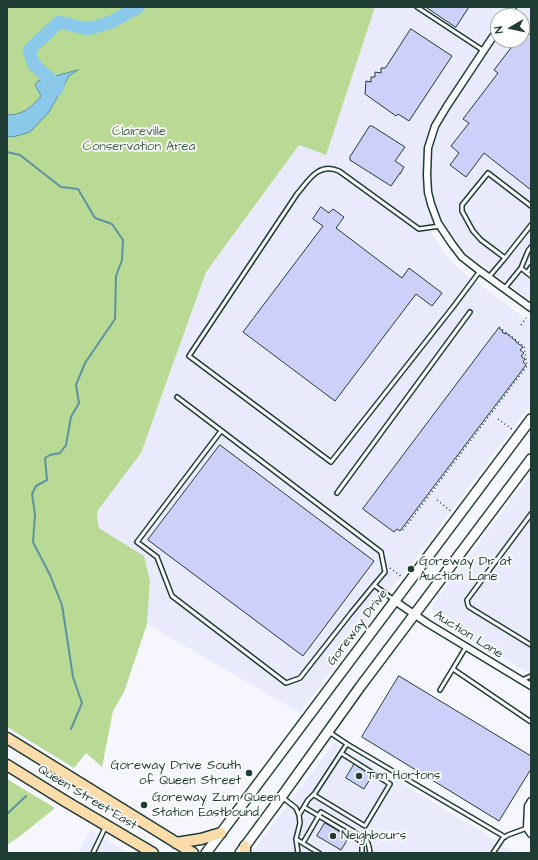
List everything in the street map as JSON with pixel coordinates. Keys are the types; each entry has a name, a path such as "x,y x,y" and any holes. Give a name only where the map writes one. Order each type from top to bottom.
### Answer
{"main road":[{"name":"Goreway Drive","path":"206,853 531,419"},
{"path":"243,851 360,687 531,458"},
{"name":"Queen Street East","path":"7,738 193,853"},
{"name":"Queen Street East","path":"7,765 153,853"},
{"path":"176,842 201,839 220,833"}],"street":[{"path":"490,41 435,126 428,148 428,192 440,226 462,257 488,278 531,308"},
{"name":"Auction Lane","path":"395,601 466,647 531,686"},
{"path":"531,801 528,806 528,828 531,834"}],"lane":[{"path":"417,7 484,50"},
{"path":"440,226 419,229 339,171 332,168 323,169 316,173 297,194 189,356 331,462 480,271"},
{"path":"505,258 481,240 473,231 462,211 462,205 488,173 531,206"},
{"path":"488,278 531,225"},
{"path":"504,289 521,268 531,247"},
{"path":"527,273 531,267"},
{"path":"521,268 531,276"},
{"path":"337,493 470,312"},
{"path":"177,397 381,552 385,572 300,678 286,683 172,596 157,557 137,542 221,431"},
{"path":"531,514 469,596 467,603 469,607 531,645"},
{"path":"374,585 395,601"},
{"path":"440,690 466,647"},
{"path":"452,669 531,722"},
{"path":"521,680 531,676"},
{"path":"328,732 505,837"},
{"path":"299,815 308,800 314,795 347,744"},
{"path":"314,795 365,826 390,784 341,753"},
{"path":"282,796 296,808 299,815 300,823 296,840 298,853"},
{"path":"304,807 359,840 362,845 362,853"},
{"path":"303,844 321,812 365,838 369,845 370,853"},
{"path":"93,853 106,825"},
{"path":"493,853 503,838 528,828"},
{"path":"296,840 319,853"}],"path":[{"path":"521,325 526,318"},
{"path":"404,530 527,366 524,346 499,327"},
{"path":"498,419 512,430"},
{"path":"437,500 452,512"},
{"path":"388,567 402,577"}],"shaded area":[{"path":"375,7 531,7 531,301 426,224 443,251 455,265 531,323 531,404 401,578 397,580 379,607 300,713 147,624 150,581 144,556 99,528 97,516 98,510 141,453 206,272 299,145 326,154"},
{"path":"531,474 531,674 441,624 434,618 432,608 434,603"},
{"path":"335,742 516,853 254,853 256,847"},
{"path":"91,830 128,853 78,853"}],"green space":[{"name":"Claireville Conservation Area","path":"7,7 375,7 326,155 299,145 206,272 141,453 98,510 97,516 99,528 144,556 150,581 147,624 124,692 113,711 102,767 86,753 74,768 7,727"},
{"path":"7,779 55,808 7,845"}],"water":[{"path":"78,70 69,76 49,112 30,132 13,137 7,136 7,115 18,114 27,110 38,100 41,96 35,85 38,81"}],"building":[{"path":"426,7 469,7 456,27"},
{"path":"411,29 452,56 409,121 398,114 396,116 365,94 366,81 371,82 371,77 375,77 375,72 381,73 381,68 385,68"},
{"path":"530,34 531,35 531,190 484,153 466,177 450,165 459,153 451,146 469,123 463,119 498,73 494,70 511,48 530,48"},
{"path":"370,126 405,147 395,161 404,167 391,186 350,160 350,157"},
{"path":"321,207 329,213 333,209 344,217 336,228 402,278 409,268 442,293 432,306 416,294 335,401 243,332 323,226 313,219"},
{"path":"499,328 503,331 502,332 505,334 506,333 523,347 520,350 524,353 521,356 525,359 523,362 526,365 400,531 397,529 394,532 363,509"},
{"path":"220,445 374,561 303,656 148,540"},
{"path":"399,676 531,756 531,769 499,821 362,737"},
{"name":"Tim Hortons","path":"355,763 373,774 364,789 346,778"},
{"name":"Neighbours","path":"325,823 349,837 341,850 317,836"}],"waterway":[{"path":"56,90 58,86 34,65 29,50 59,22 88,29 111,22 138,7"},
{"path":"7,152 20,155 61,187 78,189 95,218 112,224 123,240 122,260 116,276 115,319 85,363 76,385 79,403 71,417 66,445 60,453 50,455 45,458 47,480 36,486 32,494 35,514 33,542 50,575 62,605 73,677 82,703 71,729"},
{"path":"7,814 26,796"}],"place":[{"name":"Goreway Dr at Auction Lane","path":"411,569"},
{"name":"Goreway Drive South of Queen Street","path":"249,773"},
{"name":"Tim Hortons","path":"359,776"},
{"name":"Goreway Zum Queen Station Eastbound","path":"144,805"},
{"name":"Neighbours","path":"333,836"}]}
